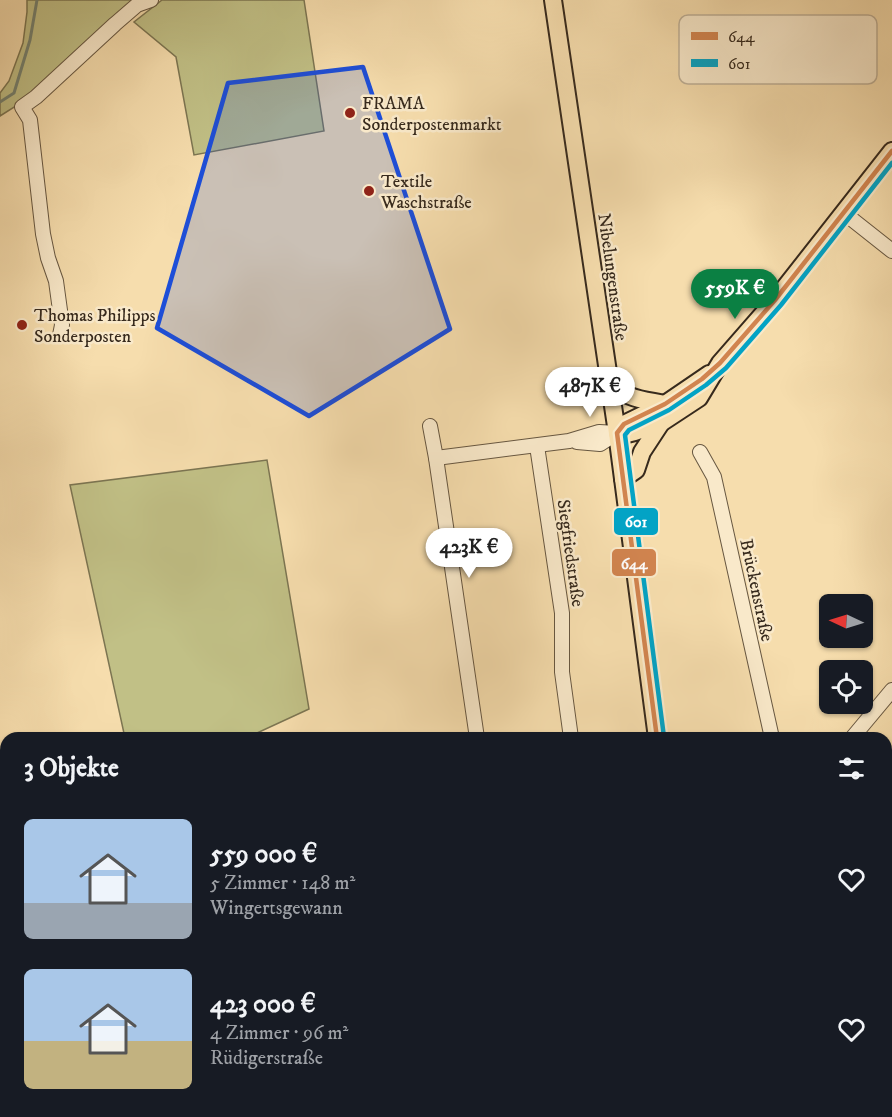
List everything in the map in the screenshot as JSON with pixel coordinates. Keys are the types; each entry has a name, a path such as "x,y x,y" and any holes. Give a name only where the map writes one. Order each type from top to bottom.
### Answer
{"main road":[{"name":"Nibelungenstraße","path":"553,0 617,432 656,732"},
{"path":"720,363 699,398 661,423 627,434 617,432 624,424 665,404 702,379 720,363 775,300 892,151"},
{"path":"608,379 623,393 634,398 665,404"},
{"path":"623,479 636,470 640,457 661,423"}],"street":[{"path":"60,335 62,325 56,281 43,234 30,120 22,107 36,97 137,5 151,0"},
{"path":"844,213 892,251"},
{"path":"430,426 476,732"},
{"path":"436,458 537,446 568,441 599,432 617,432"},
{"name":"Siegfriedstraße","path":"537,446 562,613 562,672 570,732"},
{"name":"Brückenstraße","path":"700,452 714,477 771,732"},
{"path":"857,732 892,690"}],"highlighted area":[{"path":"363,67 450,329 309,416 157,328 228,83"}],"shaded area":[{"path":"27,0 142,0 16,106 0,116 0,93 9,81 23,43"},
{"path":"162,0 304,0 324,131 194,155 176,57 134,22"},
{"path":"267,460 309,709 259,732 124,732 70,485"}],"waterway":[{"path":"0,102 14,93 30,40 37,0"}],"transit line":[{"name":"644","path":"656,732 617,433 624,424 665,404 702,379 720,363 775,300 892,151"},
{"name":"601","path":"663,732 625,435 629,430 669,410 706,385 726,368 781,305 892,163"}],"place":[{"name":"FRAMA Sonderpostenmarkt","path":"350,113"},
{"name":"Textile Waschstraße","path":"369,191"},
{"name":"Thomas Philipps Sonderposten","path":"22,325"}]}
